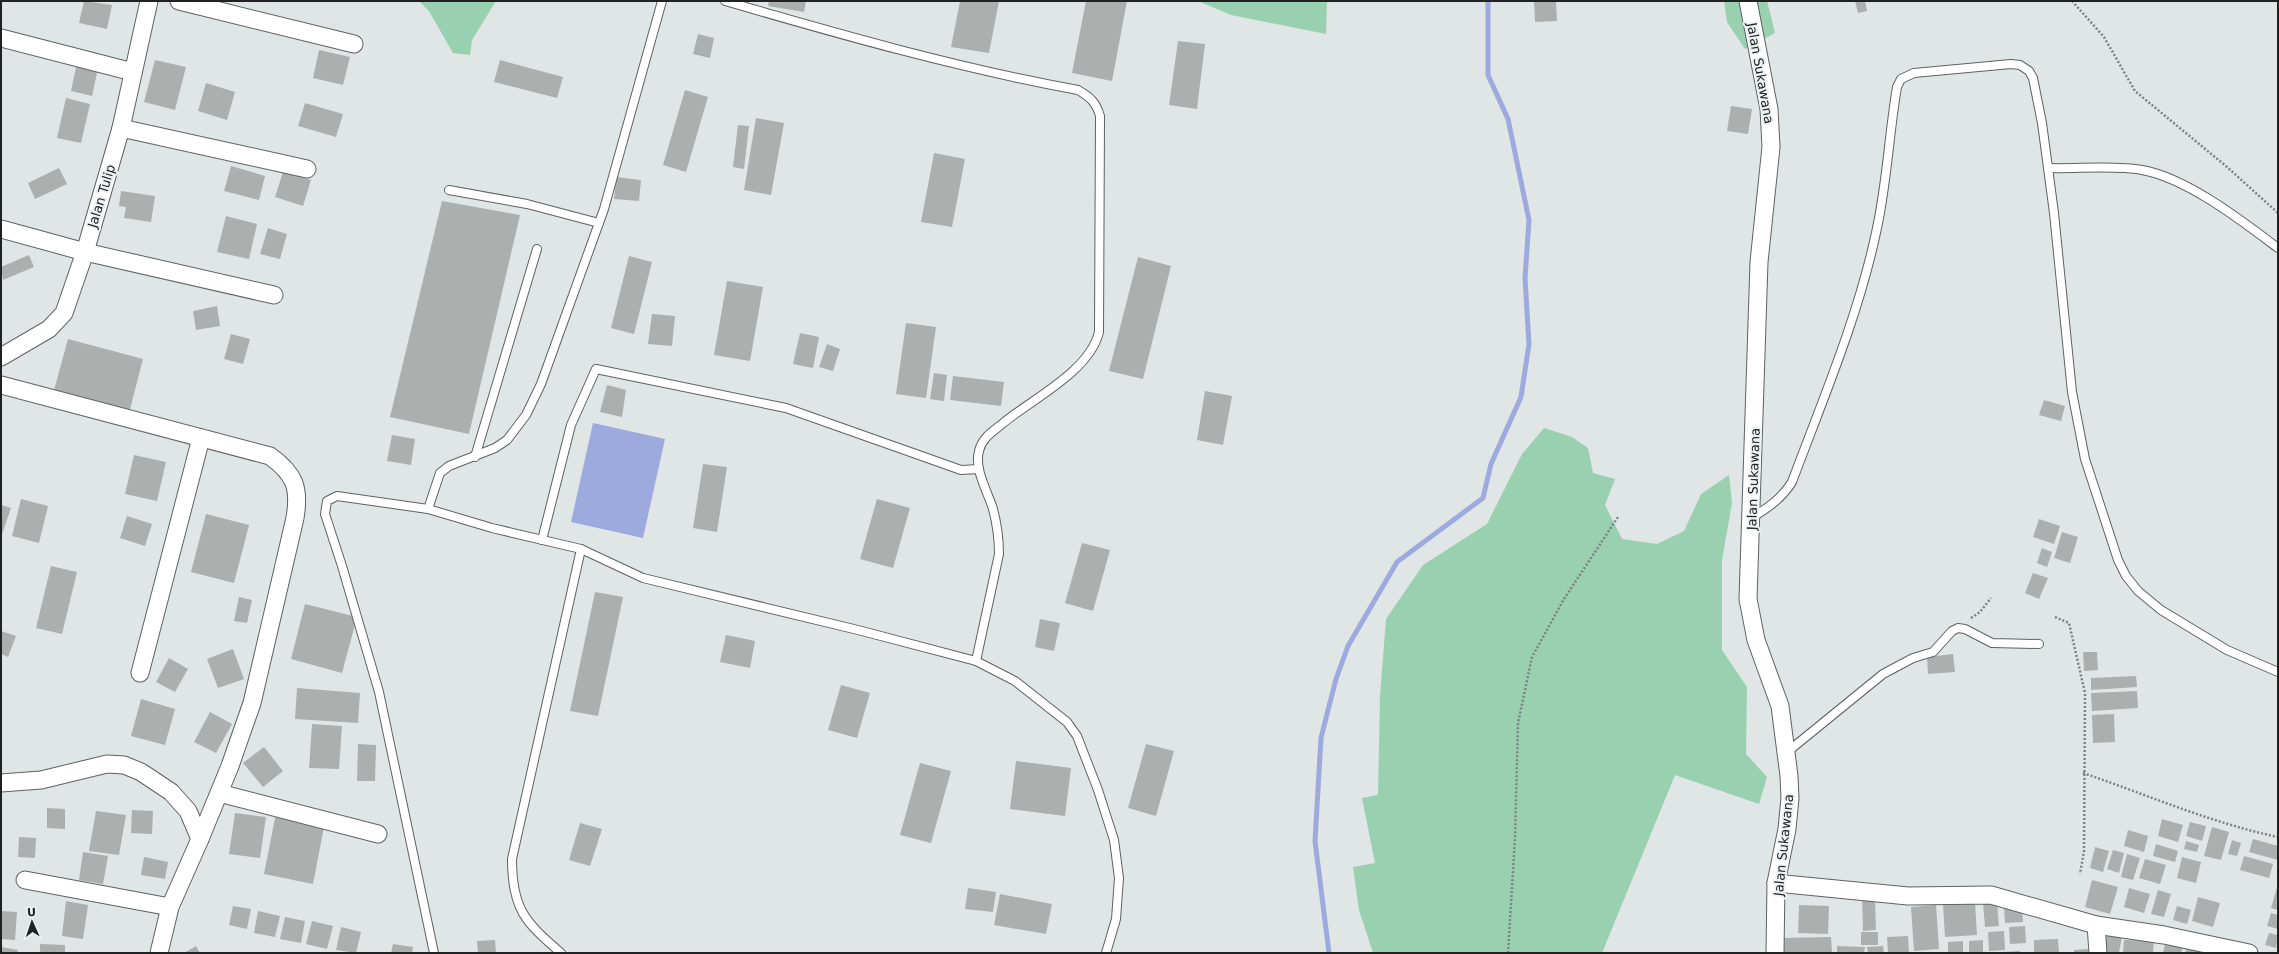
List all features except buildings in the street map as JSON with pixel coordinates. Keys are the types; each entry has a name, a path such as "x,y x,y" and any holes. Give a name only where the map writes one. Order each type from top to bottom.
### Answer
{"street":[{"name":"Jalan Tulip","path":"1,357 49,329 60,319 85,252 121,128 149,1"},
{"path":"179,1 354,44"},
{"name":"Jalan Sukawana","path":"1748,1 1769,109 1771,147 1759,262 1749,613 1756,640 1776,694 1782,722 1790,798 1787,829 1776,883 1775,953"},
{"path":"1,38 133,72"},
{"path":"121,128 307,169"},
{"path":"1,229 85,252 274,295"},
{"path":"1,385 270,456 287,470 296,489 298,503 252,703 219,793 170,907 159,953"},
{"path":"140,673 202,438"},
{"path":"1,783 41,780 107,764 124,765 141,772 171,792 188,811 200,840"},
{"path":"219,793 378,834"},
{"path":"25,880 170,907"},
{"path":"1776,883 1908,896 1991,895 2096,926 2164,935 2249,953"},
{"path":"2096,926 2098,953"}],"lane":[{"path":"428,509 440,473 449,466 475,457 495,448 507,440 516,430 534,400 599,222 662,1"},
{"path":"725,1 867,43 1000,76 1078,90 1089,96 1096,104 1100,116 1098,272 1100,319 1096,344 1080,366 987,436 981,443 978,452 979,469 993,510 999,540 999,554 976,661"},
{"path":"1751,518 1781,497 1792,482 1839,357 1877,228 1896,87 1901,79 1914,73 2011,64 2020,65 2028,70 2033,78 2048,168 2062,277 2073,399 2085,459 2118,560 2126,576 2138,591 2161,610 2227,650 2278,672"},
{"path":"2048,168 2140,170 2162,174 2187,186 2278,248"},
{"path":"449,190 527,204 599,222"},
{"path":"475,457 536,249"},
{"path":"542,540 571,425 596,369 786,408 961,470 979,469"},
{"path":"434,953 379,692 325,514 327,501 337,496 428,509 581,549 643,578 976,661 1015,681 1054,710 1077,736 1085,753 1098,790 1118,857 1120,896 1116,919 1106,953"},
{"path":"561,953 521,913 516,903 513,886 512,859 581,549"},
{"path":"1786,753 1883,674 1913,658 1933,652 1952,631 1958,628 1965,629 1992,643 2039,644"}],"path":[{"path":"2072,1 2104,37 2135,91 2227,166 2278,213"},
{"path":"1508,953 1515,838 1518,724 1532,657 1564,599 1618,517"},
{"path":"1958,628 1980,612 1991,598"},
{"path":"2056,617 2070,623 2085,693 2083,773 2084,851 2080,874"},
{"path":"2083,773 2161,803 2246,830 2278,837"}],"green space":[{"path":"419,1 496,1 472,40 470,55 453,53 429,11"},
{"path":"1198,1 1327,1 1326,34 1231,15"},
{"path":"1724,1 1767,1 1775,33 1745,49 1727,22"},
{"path":"1544,428 1572,437 1588,448 1593,473 1615,479 1605,505 1622,539 1657,544 1684,531 1701,494 1729,475 1732,503 1722,560 1722,650 1747,687 1746,754 1767,777 1759,804 1675,775 1602,953 1373,953 1359,910 1353,867 1375,863 1362,798 1378,795 1380,696 1386,619 1423,565 1487,524 1522,454"}],"water":[{"path":"593,423 665,439 643,538 571,522"}],"waterway":[{"path":"1329,953 1315,841 1321,738 1336,679 1348,646 1397,562 1483,498 1491,464 1521,397 1529,344 1525,278 1529,220 1508,119 1488,75 1488,1"}]}
